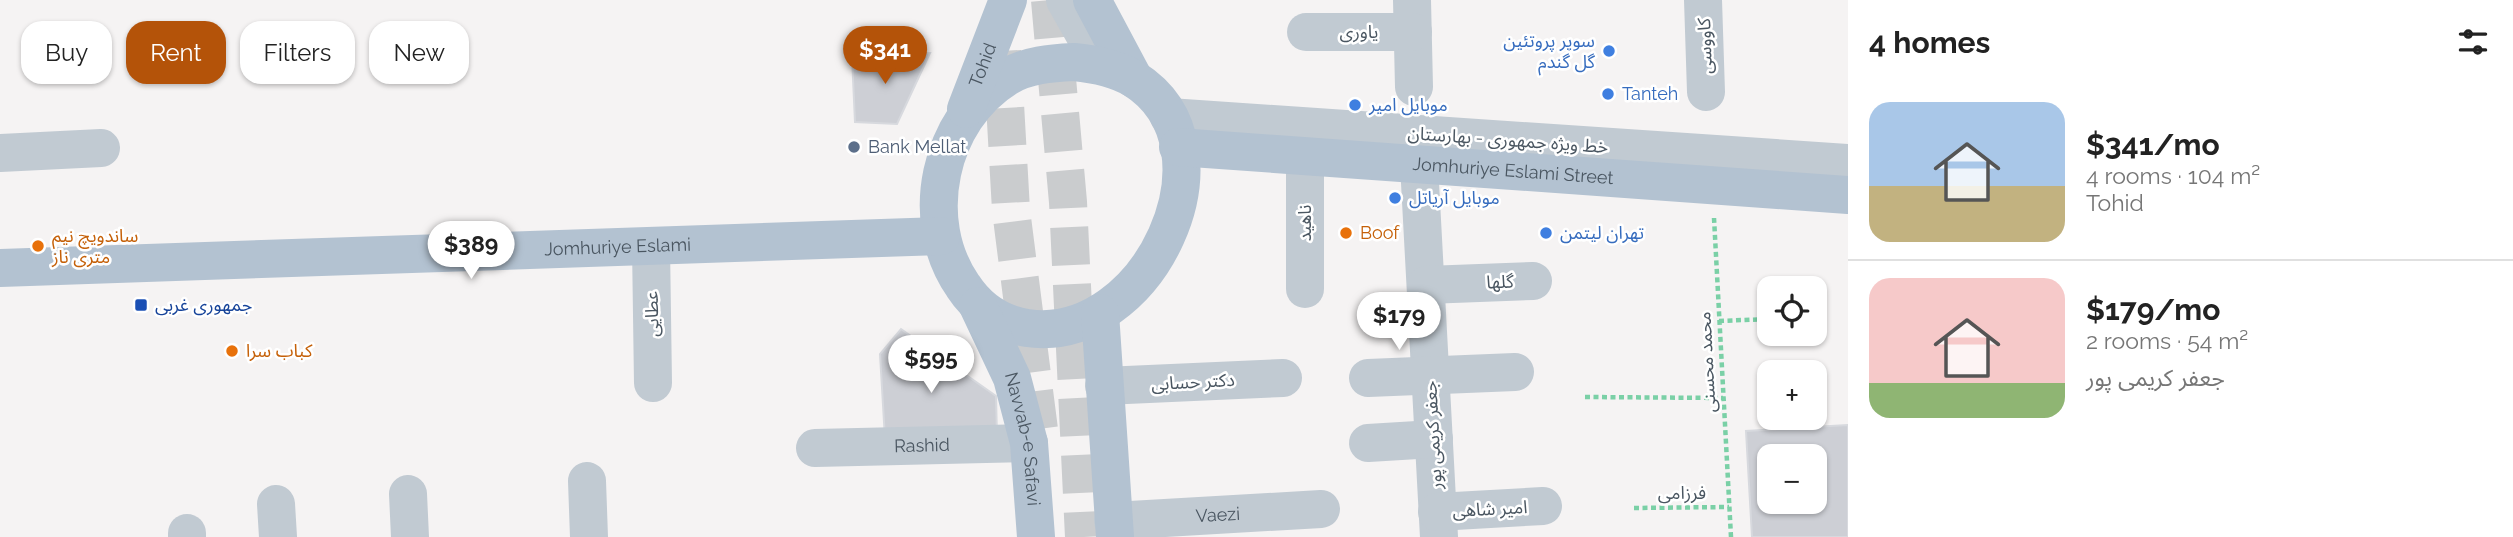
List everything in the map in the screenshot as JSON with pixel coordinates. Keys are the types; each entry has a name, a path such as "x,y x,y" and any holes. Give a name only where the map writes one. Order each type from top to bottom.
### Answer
{"main road":[{"name":"Tohid","path":"958,130 1007,0"},
{"path":"1091,0 1118,72"},
{"path":"1073,62 1118,72 1160,103 1173,132 1180,182 1171,226 1147,271 1117,303 1100,313 1067,326 1028,328 994,317 978,306 957,278 947,259 938,214 939,192 946,159 958,130 987,92 1009,76 1032,67 1073,62"},
{"name":"Jomhuriye Eslami Street","path":"1173,132 1305,157 1848,195"},
{"name":"Jomhuriye Eslami","path":"0,268 941,236"},
{"name":"Navvab-e Safavi","path":"978,306 1012,378 1029,443 1036,537"},
{"path":"1100,313 1114,529"}],"street":[{"path":"987,92 1020,0"},
{"path":"1065,0 1118,72"},
{"name":"کاووسی","path":"1703,0 1706,92"},
{"path":"1412,16 1414,87"},
{"name":"یاوری","path":"1306,33 1412,16"},
{"name":"خط ویژه جمهوری - بهارستان","path":"1173,132 1848,163"},
{"path":"0,153 101,148"},
{"name":"ناهید","path":"1305,157 1305,289"},
{"name":"جعفر کریمی پور","path":"1419,164 1438,524"},
{"name":"عطایی","path":"651,246 653,383"},
{"name":"گلها","path":"1426,285 1533,281"},
{"path":"1368,377 1515,372"},
{"name":"دکتر حسابی","path":"1104,386 1283,378"},
{"path":"1368,443 1434,439"},
{"name":"Rashid","path":"816,448 1029,443"},
{"path":"587,481 589,537"},
{"path":"408,494 410,537"},
{"name":"امیر شاهی","path":"1438,524 1543,506"},
{"name":"Vaezi","path":"1114,529 1321,509"}],"path":[{"name":"محمد محسنی","path":"1712,185 1731,537"},
{"path":"1719,321 1757,319"},
{"path":"1584,397 1723,398"},
{"name":"فرزامی","path":"1634,508 1729,507"}],"building":[{"path":"930,53 897,124 855,122 852,57"},
{"path":"901,329 996,396 997,436 885,439 880,354"},
{"path":"1848,425 1848,537 1752,537 1746,431 1827,430 1827,426"}],"tunnel":[{"path":"1050,0 1068,202 1084,537"},
{"path":"1002,51 1011,210 1039,430"}],"place":[{"name":"سوپر پروتئین گل گندم","path":"1609,51"},
{"name":"Tanteh","path":"1608,94"},
{"name":"موبایل امیر","path":"1355,105"},
{"name":"Bank Mellat","path":"854,147"},
{"name":"موبایل آریاتل","path":"1395,198"},
{"name":"Boof","path":"1346,233"},
{"name":"تهران لیتمن","path":"1546,233"},
{"name":"ساندویچ نیم متری ناز","path":"38,246"},
{"name":"جمهوری غربی","path":"141,305"},
{"name":"کباب سرا","path":"232,351"}]}
